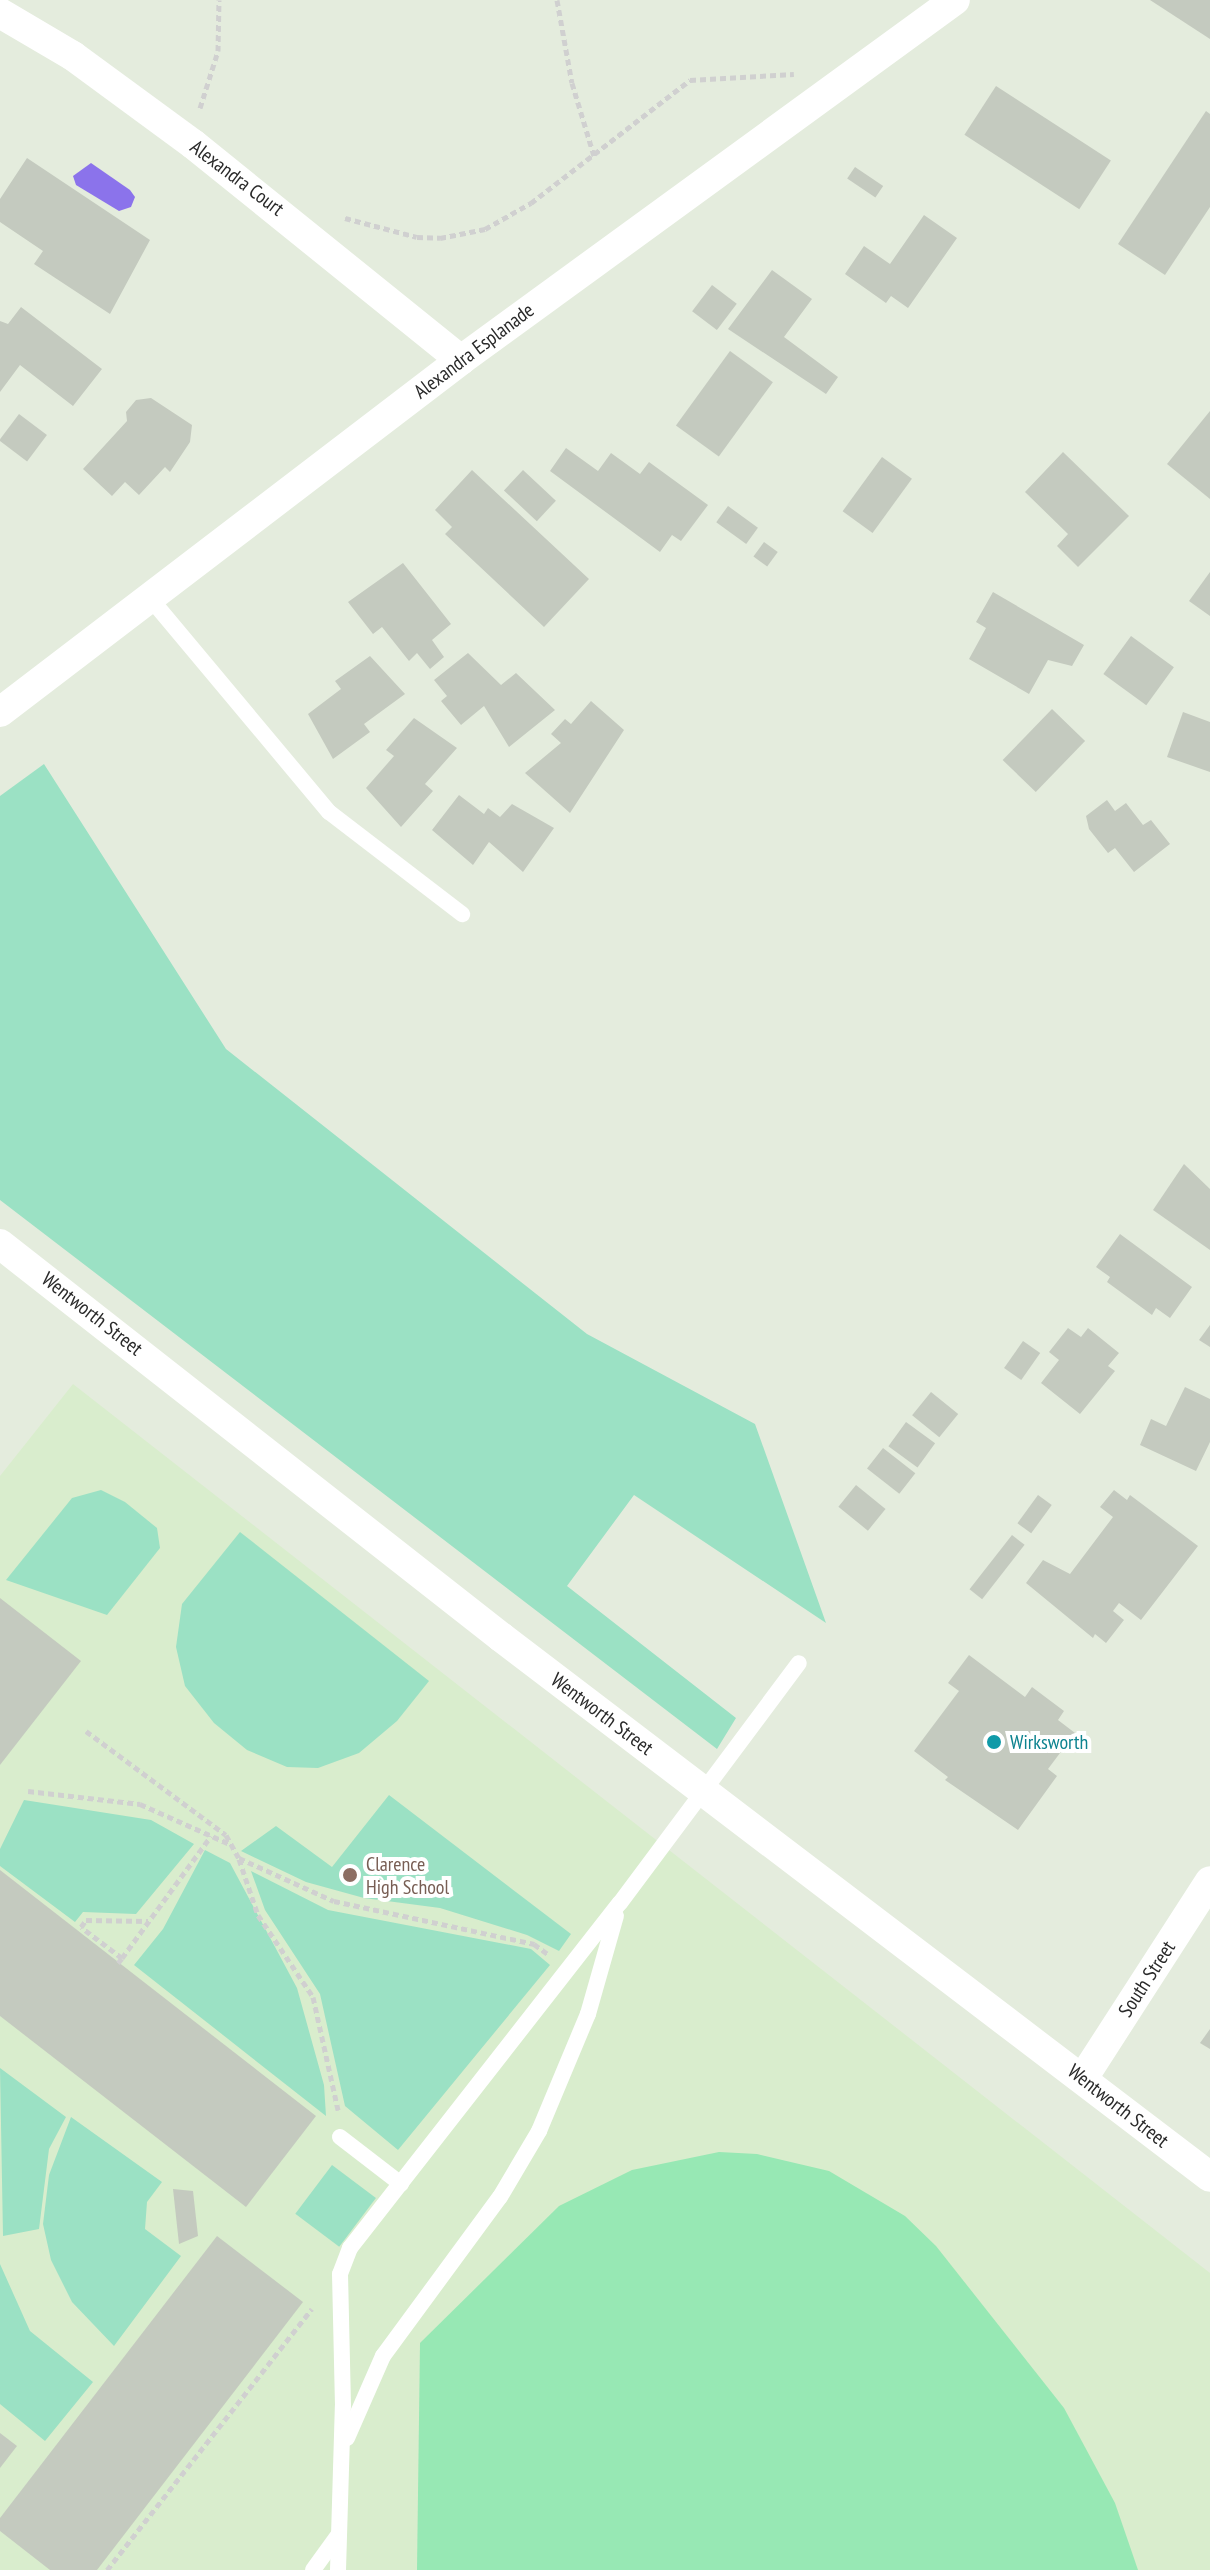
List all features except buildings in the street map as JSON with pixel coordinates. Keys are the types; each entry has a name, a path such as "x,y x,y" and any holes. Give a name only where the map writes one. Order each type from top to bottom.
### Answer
{"street":[{"name":"Alexandra Esplanade","path":"0,712 461,360 955,0"},
{"name":"Alexandra Court","path":"0,13 73,56 193,144 461,360"},
{"name":"Wentworth Street","path":"0,1244 704,1791 1210,2177"},
{"name":"South Street","path":"1083,2078 1210,1881"}],"lane":[{"path":"150,598 329,812 462,914"},
{"path":"338,2570 342,2447 340,2274 350,2248 620,1903 799,1663"},
{"path":"342,2447 383,2356 500,2197 539,2131 588,2014 620,1903"},
{"path":"340,2137 401,2184"},
{"path":"313,2570 339,2534"}],"path":[{"path":"200,110 218,51 219,0"},
{"path":"557,0 572,83 594,156"},
{"path":"333,212 353,223 417,237 465,233 507,219 594,156 690,80 788,73 841,81"},
{"path":"187,101 212,119"},
{"path":"86,1731 226,1835 239,1858 258,1915 313,1997 340,2137"},
{"path":"28,1791 140,1804 231,1845"},
{"path":"149,1921 86,1920 81,1927 120,1960 149,1921 211,1836"},
{"path":"239,1858 334,1901 534,1944 568,1969"},
{"path":"107,2570 340,2274"}],"shaded area":[{"path":"91,163 130,190 135,197 131,207 119,211 76,185 73,176"},
{"path":"44,764 226,1049 587,1334 755,1424 826,1623 634,1495 567,1586 736,1718 717,1749 0,1200 0,796"},
{"name":"Clarence High School","path":"73,1384 1210,2273 1210,2570 0,2570 0,1476"},
{"path":"101,1490 125,1502 157,1528 160,1548 107,1615 6,1580 72,1498"},
{"path":"240,1532 429,1681 397,1721 359,1753 318,1768 287,1767 247,1750 214,1723 185,1686 176,1647 182,1604"},
{"path":"389,1795 571,1934 559,1951 527,1935 440,1908 364,1898 306,1882 241,1851 276,1826 332,1867"},
{"path":"24,1800 151,1820 194,1844 136,1914 83,1912 75,1922 0,1866 0,1849"},
{"path":"205,1850 230,1863 297,1988 324,2085 326,2116 134,1965 163,1929"},
{"path":"251,1871 328,1910 531,1949 550,1965 398,2150 345,2106 320,1994 265,1910"},
{"path":"0,2068 66,2117 49,2149 39,2229 3,2236"},
{"path":"71,2117 162,2182 147,2202 145,2229 181,2256 114,2346 72,2302 51,2260 43,2224 49,2175"},
{"path":"332,2165 376,2198 339,2247 295,2214"},
{"path":"0,2264 30,2331 93,2382 45,2441 0,2404"}],"green space":[{"path":"719,2152 757,2154 829,2171 905,2216 936,2246 1064,2408 1115,2503 1138,2570 417,2570 420,2343 559,2206 632,2170"}],"place":[{"name":"Wirksworth","path":"994,1742"},
{"name":"Clarence High School","path":"350,1875"}]}
